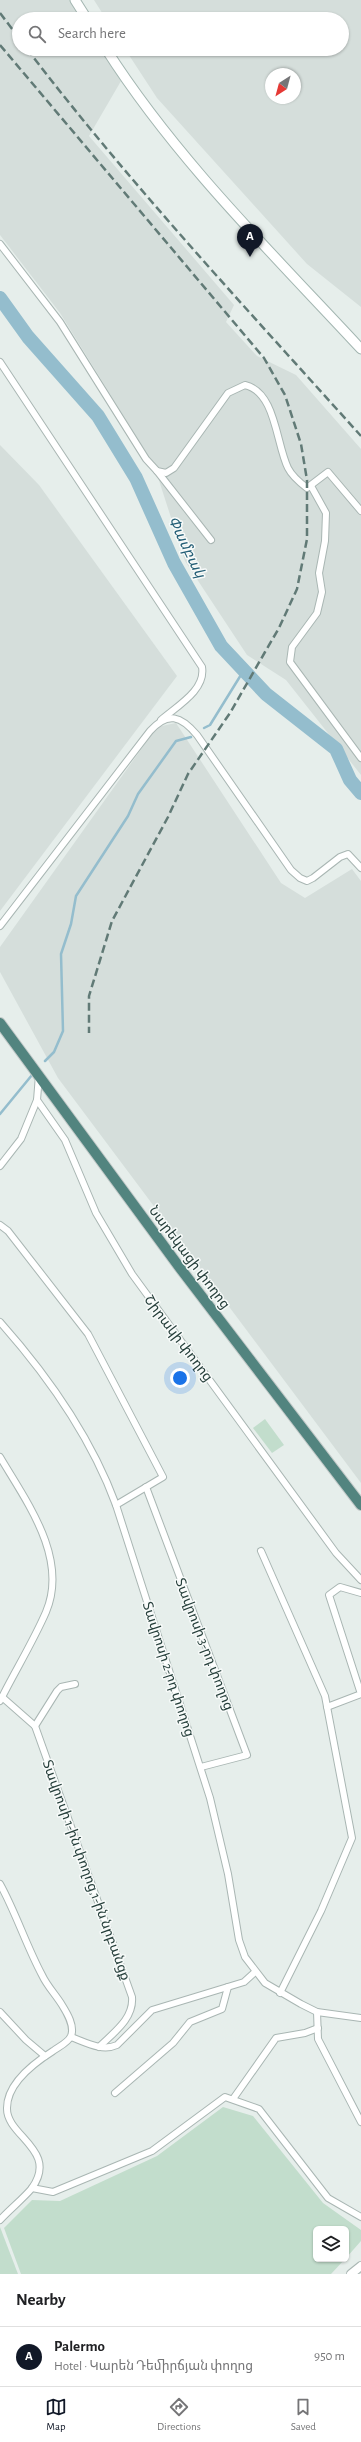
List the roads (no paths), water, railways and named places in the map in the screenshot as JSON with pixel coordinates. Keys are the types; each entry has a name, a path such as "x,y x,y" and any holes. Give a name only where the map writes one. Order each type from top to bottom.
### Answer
{"highway":[{"name":"Նարեկացի փողոց","path":"0,1022 180,1268 361,1505"}],"main road":[{"path":"75,0 83,12"},
{"path":"110,56 129,85 173,144 361,349"}],"street":[{"path":"0,244 60,322 143,454 211,540"},
{"path":"0,362 202,667 203,675 196,689 160,721 0,926"},
{"path":"157,471 166,473 174,468 228,393 245,385 257,391 266,401 291,473 307,488 328,472 361,511"},
{"path":"311,486 326,513 325,541 319,573 322,592 317,613 292,647 290,662 361,758"},
{"path":"160,721 173,718 186,723 291,870 300,878 307,881 340,857 348,854 361,868"},
{"path":"0,1166 21,1139 37,1100 39,1075"},
{"name":"Շիրակի փողոց","path":"37,1100 65,1140 96,1213 132,1274 336,1553 361,1580"},
{"path":"0,1225 8,1231 88,1334 163,1478 116,1505"},
{"name":"Տավրոսի 2-րդ փողոց","path":"0,1322 51,1386 80,1429 103,1469 201,1767 223,1848 240,1940 245,1957 255,1972 265,1983 280,1993 317,2012 361,2018"},
{"path":"0,1457 42,1530 49,1550 53,1573 52,1593 47,1611 1,1699"},
{"name":"Տավրոսի 3-րդ փողոց","path":"146,1487 247,1756 201,1767"},
{"path":"261,1551 324,1696 352,1838 321,1911 280,1993"},
{"path":"327,1707 361,1694 329,1595 340,1587 361,1593"},
{"path":"35,1726 60,1687 75,1684"},
{"name":"Տավրոսի 1-ին փողոց,1-ին նրբանցք","path":"1,1699 35,1726 132,1997 133,2006 127,2019 99,2047"},
{"path":"0,1884 41,1974 67,2015 72,2028 71,2037 32,2065 12,2092 7,2109 9,2119 35,2150 38,2159 36,2180 32,2188 0,2220"},
{"path":"71,2037 99,2047 110,2048 117,2045 152,2010 244,1982 255,1972"},
{"path":"115,2093 172,2043 190,2022 222,2009 228,1987"},
{"path":"0,2012 26,2040 45,2056"},
{"path":"317,2012 318,2038 361,2122"},
{"path":"233,2099 276,2038 305,2033 318,2028"},
{"path":"32,2188 53,2192 152,2150 225,2097 259,2109 328,2198 361,2217"},
{"path":"351,2274 361,2266"}],"waterway":[{"name":"Փամբակ","path":"0,298 28,337 98,416 136,478 174,563 221,646 266,694 336,749 350,780 361,793"},
{"path":"204,728 210,725 244,670"},
{"path":"45,1061 54,1052 63,1031 61,954 71,924 76,896 128,816 138,794 176,741 191,737"},
{"path":"0,1114 32,1075"}],"railway":[{"path":"0,13 12,29"},
{"path":"0,45 264,358 285,395 301,444 307,480 307,539 297,589 279,628 230,713 188,774 168,817 112,921 89,996 89,1033"},
{"path":"32,56 107,149 190,246 361,436"}],"place":[{"name":"Palermo","path":"250,257"}]}
